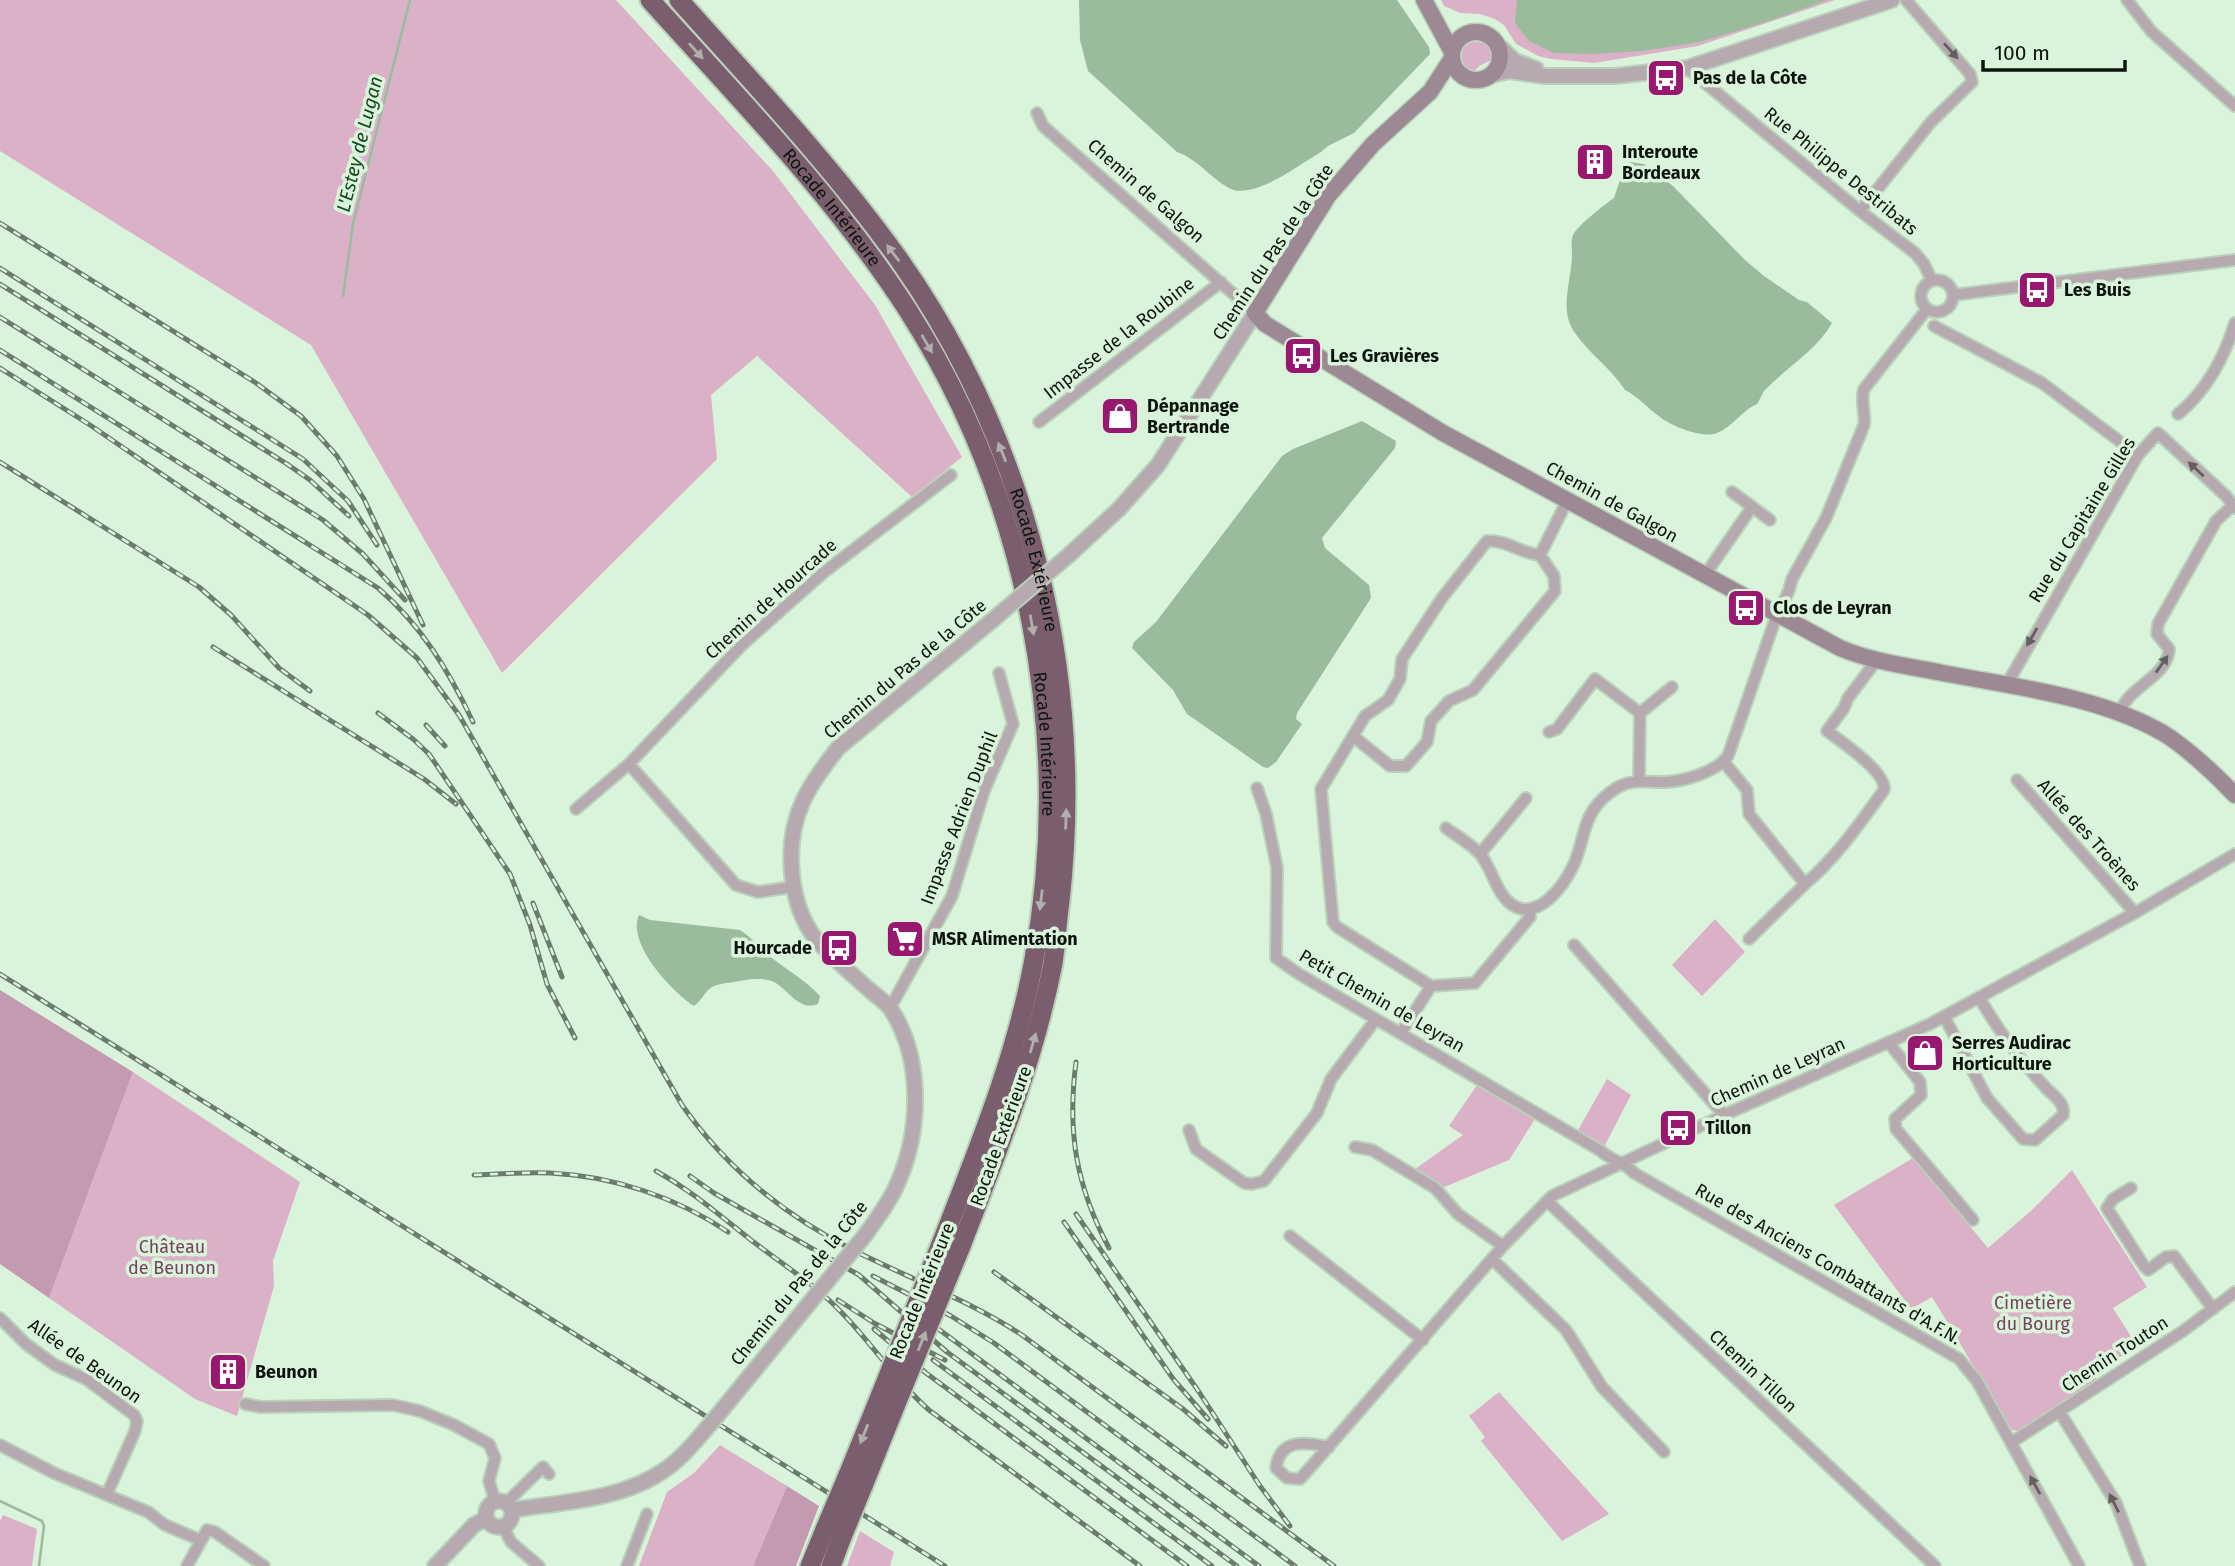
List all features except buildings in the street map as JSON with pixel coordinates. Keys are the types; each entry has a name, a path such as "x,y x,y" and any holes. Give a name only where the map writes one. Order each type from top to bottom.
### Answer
{"highway":[{"name":"Rocade Intérieure","path":"650,0 804,174 879,269 946,376 984,461 1019,566 1041,679 1047,768 1046,859 1034,959 1016,1037 889,1399 834,1532 810,1566"},
{"name":"Rocade Extérieure","path":"679,0 844,189 898,259 963,366 1003,453 1020,499 1049,611 1059,677 1067,770 1064,861 1053,961 1034,1042 1000,1145 961,1246 889,1399"},
{"path":"831,1566 834,1532"}],"main road":[{"path":"1424,0 1434,16 1456,68 1467,78 1482,79 1491,75 1500,62 1499,46 1488,34 1451,27 1434,16"},
{"path":"1452,55 1457,41 1472,32"},
{"name":"Chemin du Pas de la Côte","path":"1430,92 1452,55"},
{"name":"Chemin du Pas de la Côte","path":"1255,313 1341,180 1373,144 1430,92 1452,81 1467,78"},
{"name":"Chemin de Galgon","path":"1255,313 1281,334 1443,433 1840,648 1876,661 2052,692 2119,714 2163,733 2218,777 2235,795"}],"street":[{"path":"1491,75 1509,71 1561,77 1615,76 1687,68 1892,0"},
{"path":"1860,211 1924,130 1972,82 1970,74 1906,0"},
{"path":"2127,0 2151,31 2235,106"},
{"path":"1499,46 1515,61 1561,77"},
{"name":"Rue Philippe Destribats","path":"1687,68 1915,253 1932,281"},
{"name":"Chemin de Galgon","path":"1037,113 1043,126 1052,135 1255,313"},
{"path":"1953,295 2235,260"},
{"path":"1932,281 1946,282 1953,295 1951,305 1937,312 1927,309 1921,293 1932,281"},
{"name":"Impasse de la Roubine","path":"1039,422 1221,282"},
{"path":"1446,828 1480,854 1507,901 1522,910 1531,910 1545,902 1566,877 1574,865 1594,809 1620,786 1639,780 1673,781 1724,762 1739,729 1796,568 1826,518 1864,425 1864,389 1927,309"},
{"name":"Chemin du Pas de la Côte","path":"504,1505 611,1493 642,1483 672,1465 706,1429 887,1205 899,1181 913,1129 914,1082 908,1043 890,1008 819,943 803,916 793,887 791,846 802,803 817,775 838,748 995,618 1119,509 1158,465 1255,313"},
{"path":"2178,414 2192,403 2216,369 2235,323"},
{"path":"1934,327 2042,383 2138,455"},
{"name":"Rue du Capitaine Gilles","path":"2007,684 2138,455 2158,433 2234,506"},
{"name":"Chemin de Hourcade","path":"576,809 629,764 742,645 773,617 823,573 951,475"},
{"path":"1732,492 1770,520"},
{"path":"1539,555 1568,499"},
{"path":"1705,575 1752,506"},
{"path":"2119,714 2131,693 2149,680 2167,660 2169,649 2157,634 2158,624 2216,521 2234,506"},
{"path":"1353,736 1390,766 1406,766 1427,742 1431,721 1449,701 1473,690 1555,591 1555,576 1539,555 1524,553 1502,540 1487,541 1442,598 1402,659 1400,680 1388,700 1365,716 1321,789 1333,922 1431,986 1475,983 1531,917 1531,910"},
{"path":"1749,939 1818,873 1884,790 1883,781 1865,761 1827,731 1876,661"},
{"name":"Impasse Adrien Duphil","path":"890,1008 952,896 984,791 1013,724 999,673"},
{"path":"1549,732 1557,729 1595,679 1640,713"},
{"path":"1640,713 1672,687"},
{"path":"1639,780 1640,713"},
{"path":"1724,762 1747,790 1749,814 1805,884"},
{"path":"629,764 736,885 758,891 793,887"},
{"name":"Allée des Troènes","path":"2017,780 2135,913"},
{"name":"Petit Chemin de Leyran","path":"1257,788 1266,814 1277,869 1276,958 1619,1163"},
{"path":"1480,854 1526,798"},
{"name":"Chemin de Leyran","path":"1329,1447 1298,1443 1288,1447 1278,1458 1276,1468 1287,1478 1300,1479 1329,1447 1423,1340 1503,1246 1546,1201 1619,1163 1944,1016 2135,913 2235,854"},
{"path":"1574,945 1724,1115"},
{"path":"1401,1033 1431,986"},
{"path":"1944,1016 1987,1098 2023,1139 2035,1140 2059,1120 2064,1109 2062,1103 2026,1067 2000,1034 1979,996"},
{"path":"1189,1130 1196,1149 1244,1183 1264,1181 1317,1113 1331,1079 1376,1018"},
{"path":"1889,1043 1920,1082 1921,1095 1895,1119 1896,1129 1973,1220"},
{"path":"1355,1147 1373,1150 1435,1188 1458,1214 1503,1246"},
{"name":"Rue des Anciens Combattants d'A.F.N.","path":"1619,1163 1959,1359 1977,1381 2080,1566"},
{"path":"2131,1188 2113,1199 2107,1208 2144,1266 2148,1270 2166,1257 2174,1256 2213,1309"},
{"name":"Chemin Tillon","path":"1546,1201 1935,1566"},
{"path":"1290,1236 1423,1340"},
{"path":"1492,1259 1566,1330 1602,1387 1664,1452"},
{"name":"Chemin Touton","path":"2012,1442 2183,1331 2235,1293"},
{"name":"Allée de Beunon","path":"0,1318 26,1344 55,1364 86,1379 134,1415 137,1421 135,1431 107,1493"},
{"path":"246,1404 261,1408 393,1405 420,1411 454,1425 489,1444 495,1458 489,1481 504,1505 511,1518 503,1525 493,1525 487,1518 487,1508 504,1505 543,1467 549,1474"},
{"path":"2059,1411 2116,1503 2140,1566"},
{"path":"0,1445 46,1470 107,1493 148,1512 166,1525 201,1540"},
{"path":"627,1566 647,1514"},
{"path":"435,1566 474,1525 487,1518"},
{"path":"503,1525 514,1545 539,1566"},
{"path":"187,1566 207,1530 215,1532 264,1566"}],"green space":[{"path":"0,0 616,0 773,171 875,305 962,457 912,497 757,356 711,395 717,459 502,673 311,345 0,151"},
{"path":"1441,0 1835,0 1698,46 1594,63 1538,56 1516,44 1504,25 1495,19 1480,14 1460,13 1444,6"},
{"path":"1472,41 1485,43 1491,50 1492,60 1474,71 1465,65 1461,56 1463,48"},
{"path":"1715,919 1745,952 1702,996 1672,965"},
{"name":"Château de Beunon","path":"133,1072 300,1182 273,1261 274,1286 237,1416 195,1399 49,1298"},
{"path":"1607,1079 1631,1095 1604,1147 1577,1132"},
{"path":"1477,1085 1535,1119 1509,1160 1442,1188 1415,1169 1463,1135 1449,1126"},
{"name":"Cimetière du Bourg","path":"1913,1158 1988,1248 2072,1170 2147,1287 2113,1308 2137,1346 2094,1374 2098,1381 2019,1431 2012,1430 1932,1297 1911,1309 1834,1205"},
{"path":"1499,1392 1609,1514 1562,1541 1481,1441 1485,1437 1469,1416"},
{"path":"720,1445 787,1486 753,1566 639,1566 667,1492 694,1473"},
{"path":"3,1515 37,1529 32,1566 0,1566 0,1521"},
{"path":"860,1531 894,1552 890,1566 847,1566"}],"shaded area":[{"path":"1079,0 1397,0 1429,47 1430,54 1354,133 1274,180 1249,190 1237,191 1177,152 1088,71 1080,40"},
{"path":"1517,0 1827,0 1700,42 1643,51 1594,54 1554,53 1529,41 1515,23"},
{"path":"1630,162 1644,164 1673,186 1745,260 1799,300 1807,302 1832,323 1810,350 1765,390 1757,404 1717,433 1687,431 1672,424 1625,390 1581,341 1567,315 1573,236 1577,229 1614,198 1625,165"},
{"path":"1362,421 1396,441 1395,448 1322,538 1325,548 1369,585 1371,598 1297,713 1296,719 1302,724 1276,762 1268,768 1263,767 1187,714 1173,690 1132,648 1134,642 1156,622 1282,456"},
{"path":"639,915 650,920 740,930 814,990 820,996 818,1004 805,1005 778,984 758,979 713,986 694,1006 674,990 653,966 639,939"},
{"path":"0,990 133,1072 49,1298 0,1264"},
{"path":"787,1486 819,1506 796,1566 753,1566"}],"waterway":[{"name":"L'Estey de Lugan","path":"343,296 353,224 410,0"},
{"path":"0,1501 42,1521 44,1526 39,1566"}],"railway":[{"path":"0,223 256,383 301,416 337,456 364,499 423,625"},
{"path":"0,268 303,459 348,501 377,545"},
{"path":"0,284 287,464 310,480 349,516"},
{"path":"0,317 323,520 363,554 405,600"},
{"path":"0,350 378,588 421,633 454,685 473,722"},
{"path":"0,368 90,425 368,615 417,658 459,715 682,1105 699,1128 738,1170 782,1206 830,1238 961,1301 1022,1335 1334,1566"},
{"path":"0,462 199,587 231,615 279,668 310,691"},
{"path":"213,647 424,779 456,804"},
{"path":"378,713 429,754 510,874 530,925 547,984 575,1038"},
{"path":"426,725 445,746"},
{"path":"533,903 562,977"},
{"path":"0,974 945,1566"},
{"path":"1076,1062 1073,1112 1077,1158 1089,1203 1109,1248"},
{"path":"656,1171 693,1195 833,1303 929,1410 1140,1566"},
{"path":"474,1175 550,1173 620,1184 643,1190 687,1208 728,1232"},
{"path":"690,1176 714,1193 859,1275 947,1352 1237,1566"},
{"path":"1076,1214 1199,1392 1260,1486 1290,1526"},
{"path":"1064,1222 1174,1380 1208,1419"},
{"path":"994,1272 1183,1409 1226,1446"},
{"path":"873,1276 951,1316 994,1343 1295,1566"},
{"path":"838,1300 874,1323 945,1360"},
{"path":"910,1308 1259,1566"},
{"path":"874,1329 926,1373 1187,1566"},
{"path":"933,1360 1212,1566"}],"place":[{"name":"Pas de la Côte","path":"1666,78"},
{"name":"Interoute Bordeaux","path":"1595,162"},
{"name":"Les Buis","path":"2037,290"},
{"name":"Les Gravières","path":"1303,356"},
{"name":"Dépannage Bertrande","path":"1120,416"},
{"name":"Clos de Leyran","path":"1746,608"},
{"name":"MSR Alimentation","path":"905,939"},
{"name":"Hourcade","path":"839,948"},
{"name":"Serres Audirac Horticulture","path":"1925,1053"},
{"name":"Tillon","path":"1678,1128"},
{"name":"Beunon","path":"228,1372"}]}
